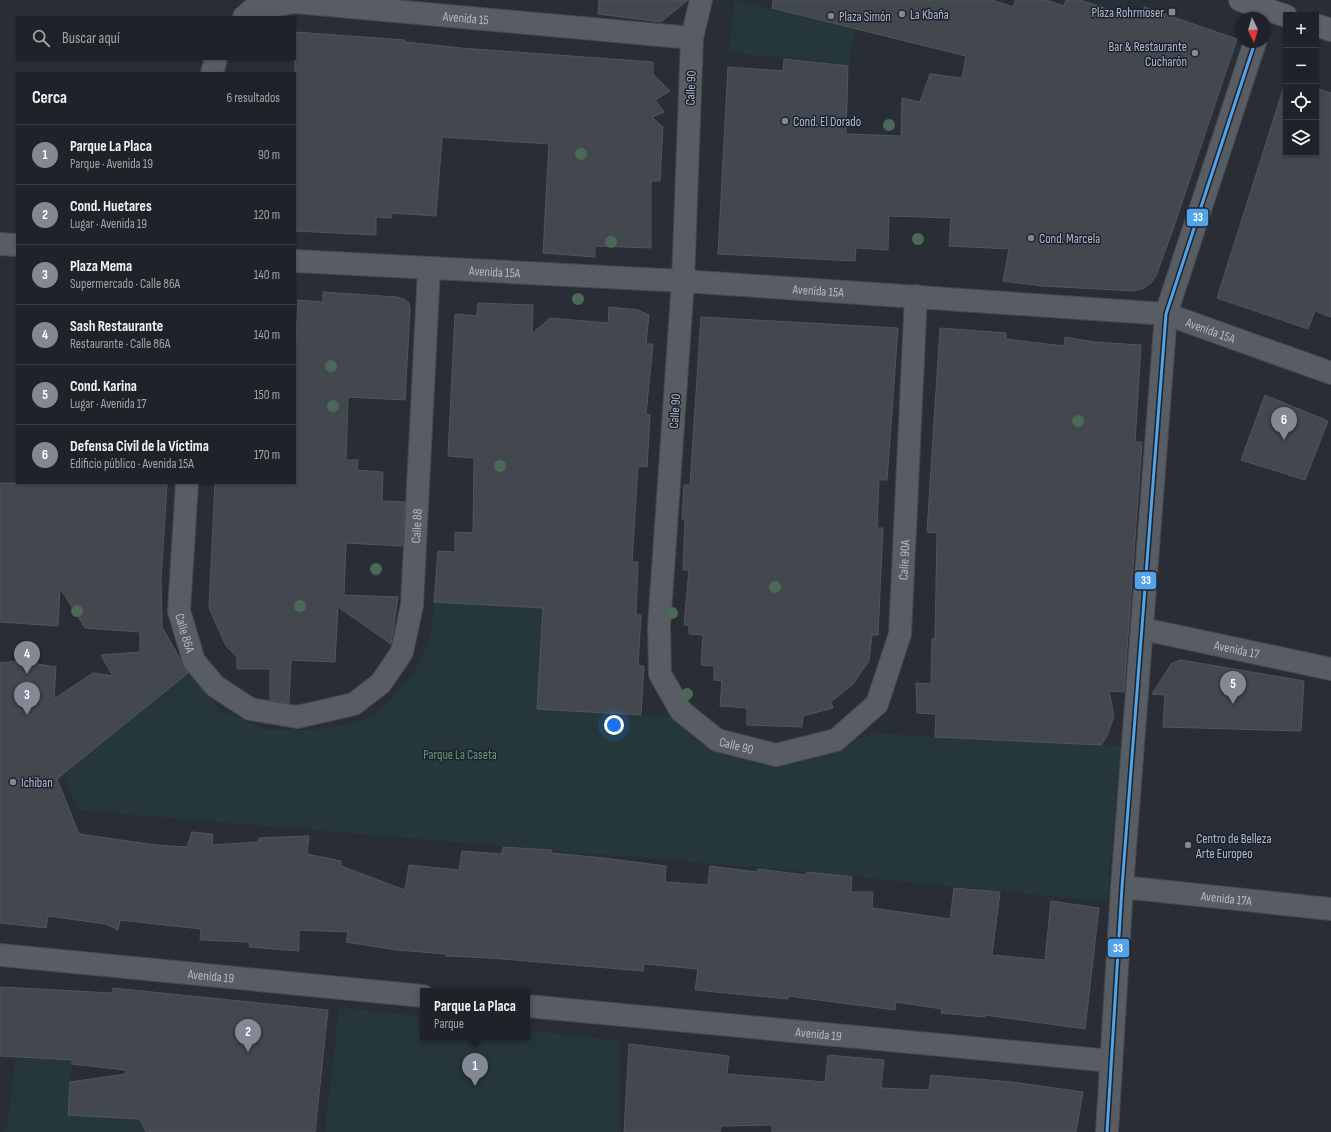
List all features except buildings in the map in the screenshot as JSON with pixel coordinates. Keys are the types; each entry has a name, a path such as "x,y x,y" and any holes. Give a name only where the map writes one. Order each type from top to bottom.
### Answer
{"main road":[{"path":"1240,0 1272,14"},
{"path":"1319,26 1331,30"}],"street":[{"name":"Calle 90","path":"701,0 692,38 683,281 659,627 660,674 681,710 716,740 776,755"},
{"name":"Avenida 15","path":"245,16 252,10 295,2 692,38"},
{"path":"1107,1132 1122,887 1166,314 1253,48"},
{"path":"212,72 216,60"},
{"path":"0,244 16,246"},
{"name":"Avenida 15A","path":"296,262 683,281 1166,314 1331,373"},
{"name":"Calle 88","path":"297,717 354,704 381,683 402,652 412,605 429,269"},
{"name":"Calle 90A","path":"776,755 836,740 877,704 900,634 916,296"},
{"name":"Calle 86A","path":"187,484 179,611 194,661 214,686 250,709 297,717"},
{"name":"Avenida 17","path":"1143,629 1331,669"},
{"name":"Avenida 17A","path":"1122,887 1331,908"},
{"name":"Avenida 19","path":"0,955 420,996"},
{"name":"Avenida 19","path":"530,1006 1111,1061"}],"green space":[{"path":"735,0 856,29 848,66 728,52"},
{"name":"Parque La Caseta","path":"434,602 543,608 537,709 673,717 692,738 728,756 774,766 817,755 871,733 1121,746 1107,902 807,872 78,810 63,775 188,673 220,710 268,730 308,730 344,725 374,715 394,697 416,668 430,636"},
{"path":"339,1007 420,1017 420,1040 530,1040 530,1030 620,1041 621,1132 325,1132"},
{"path":"15,1058 72,1060 69,1115 122,1118 169,1095 146,1132 2,1132 7,1129"}],"transit line":[{"name":"33","path":"1107,1132 1122,887 1166,314 1253,48"}],"place":[{"name":"Plaza Rohrmoser","path":"1172,12"},
{"name":"La Kbaña","path":"902,14"},
{"name":"Plaza Simón","path":"831,16"},
{"name":"Bar & Restaurante Cucharón","path":"1195,53"},
{"name":"Cond. El Dorado","path":"785,121"},
{"name":"Cond. Marcela","path":"1031,238"},
{"name":"Defensa Civil de la Víctima","path":"1284,440"},
{"name":"Sash Restaurante","path":"27,674"},
{"name":"Cond. Karina","path":"1233,704"},
{"name":"Plaza Mema","path":"27,715"},
{"name":"Ichiban","path":"13,782"},
{"name":"Centro de Belleza Arte Europeo","path":"1188,845"},
{"name":"Cond. Huetares","path":"248,1052"},
{"name":"Parque La Placa","path":"475,1086"}]}
